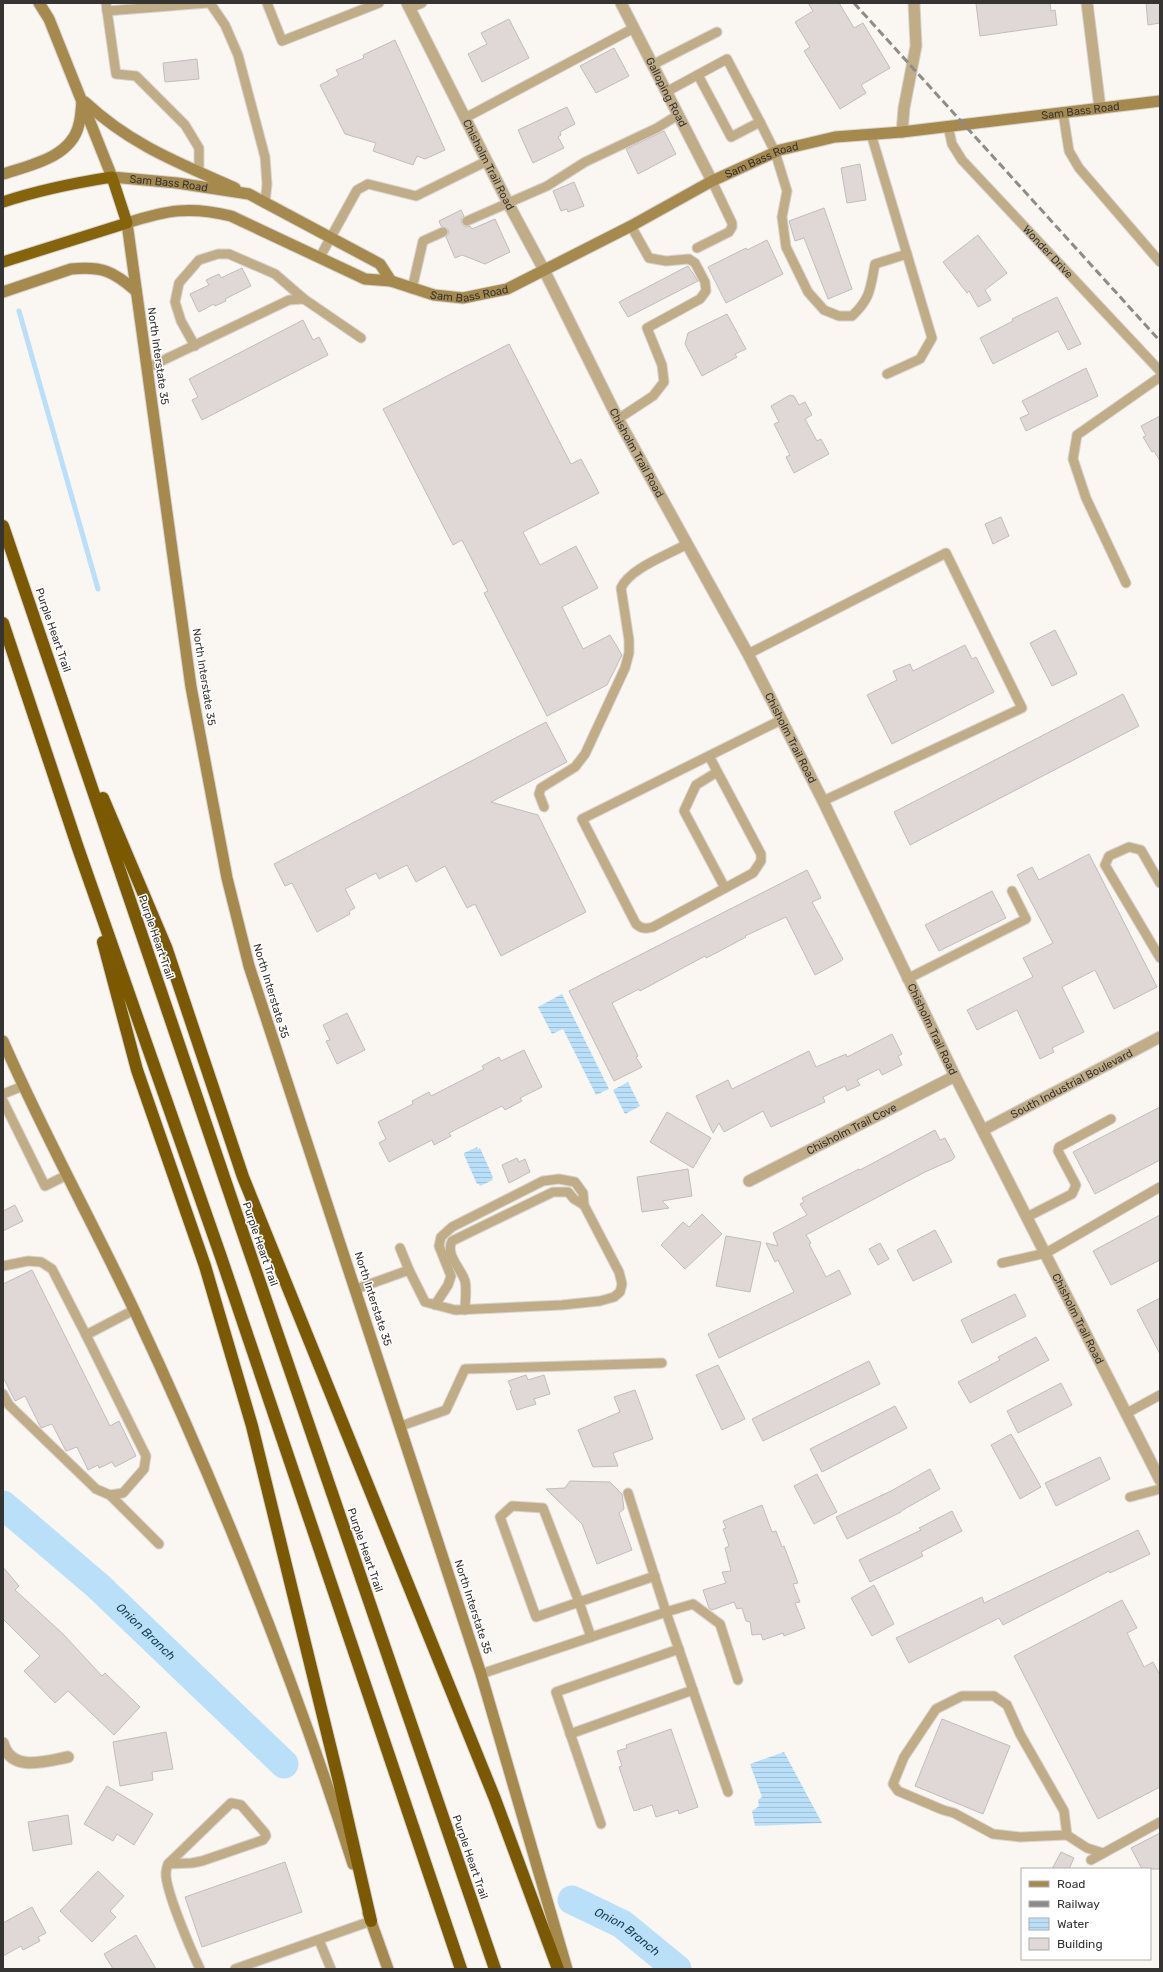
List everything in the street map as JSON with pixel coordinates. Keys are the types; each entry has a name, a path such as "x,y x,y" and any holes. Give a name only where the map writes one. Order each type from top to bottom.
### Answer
{"highway":[{"path":"3,202 29,193 66,184 112,177"},
{"name":"North Interstate 35","path":"112,177 127,223"},
{"path":"3,262 127,223"},
{"name":"Purple Heart Trail","path":"3,526 245,1241 495,1969"},
{"path":"3,623 78,848 221,1257 461,1969"},
{"path":"63,702 166,947 243,1177 495,1799 558,1969"},
{"path":"78,848 138,1070 204,1266 250,1419 340,1782 371,1922"}],"main road":[{"name":"North Interstate 35","path":"39,3 49,19 112,177"},
{"path":"82,99 105,120 129,138 145,147 249,194"},
{"path":"3,174 44,161 60,152 73,137 79,124 82,99"},
{"name":"Sam Bass Road","path":"127,223 156,214 176,210 195,210 231,216 365,279 391,281 434,295 463,298 507,289 631,226 712,181 775,152 814,141 1160,101"},
{"name":"Sam Bass Road","path":"112,177 177,183 249,194 380,264 391,281"},
{"name":"North Interstate 35","path":"127,223 191,687 227,878 256,989 356,1289 481,1674 567,1969"},
{"path":"3,292 72,269 90,267 97,267 110,272 136,291"},
{"path":"3,1041 23,1086 134,1310 209,1474 256,1592 315,1752 388,1969"}],"street":[{"name":"Galloping Road","path":"621,3 712,181"},
{"path":"902,132 904,108 916,46 914,3"},
{"path":"1087,3 1100,108"},
{"name":"Chisholm Trail Road","path":"408,6 508,203 544,270 618,419 748,654 823,801 907,979 955,1076 1160,1480"},
{"name":"South Industrial Boulevard","path":"983,1130 1160,1037"},
{"name":"Chisholm Trail Cove","path":"749,1181 955,1076"},
{"path":"3,1743 8,1754 16,1760 26,1764 68,1757"}],"lane":[{"path":"199,172 199,148 185,124 136,76 116,74 107,7 207,3"},
{"path":"210,3 225,26 238,55 264,157 267,184 266,203"},
{"path":"267,3 282,41 358,7 378,3"},
{"path":"408,6 422,3"},
{"path":"465,118 634,28"},
{"path":"652,65 717,32"},
{"path":"666,92 727,59 775,152 787,191 782,217 786,247 808,292 824,310 839,316 852,316 865,304 870,291 875,264 907,254"},
{"path":"698,75 731,137 760,122"},
{"path":"1063,113 1069,151 1079,168 1160,262"},
{"path":"467,221 547,186 585,162 658,128 678,115"},
{"name":"Wonder Drive","path":"948,126 952,144 962,160 1160,371"},
{"path":"871,134 932,338 920,359 887,374"},
{"path":"320,257 357,190 368,184 416,196 487,161"},
{"path":"697,248 729,232 732,227 732,222 712,181"},
{"path":"618,419 653,396 664,382 662,365 647,328 700,299 706,290 705,282 695,263 689,259 666,261 649,258 631,226"},
{"path":"412,289 423,241 443,232"},
{"path":"195,346 181,321 175,302 179,283 199,260 218,254 229,254 275,274 304,299 361,338"},
{"path":"147,368 289,300 304,299"},
{"path":"1126,583 1086,498 1073,459 1077,435 1160,378"},
{"path":"544,806 539,794 541,788 575,766 585,754 625,668 629,653 621,588 625,580 633,573 687,544"},
{"path":"748,654 946,553 1022,708 823,801"},
{"path":"709,756 761,854 761,861 754,873 653,927 646,929 640,927 636,924 582,819 781,720"},
{"path":"717,772 696,785 684,811 725,888"},
{"path":"1160,883 1141,850 1129,847 1108,856 1106,865 1160,958"},
{"path":"907,979 1026,919 1012,891"},
{"path":"3,1094 23,1086"},
{"path":"3,1101 45,1186 67,1175"},
{"path":"1027,1217 1072,1194 1075,1189 1076,1185 1058,1151 1059,1147 1111,1119"},
{"path":"400,1248 425,1302 436,1305 455,1310 562,1305 600,1301 614,1297 620,1292 622,1284 619,1272 584,1205 583,1193 575,1182 559,1179 543,1181 452,1227 441,1238 439,1246 451,1276 448,1285 436,1305"},
{"path":"1002,1263 1046,1253 1160,1187"},
{"path":"465,1310 465,1282 450,1252 449,1246 452,1241 553,1192 568,1192 574,1199 584,1205"},
{"path":"3,1266 28,1261 41,1262 52,1269 146,1456 144,1469 123,1493 110,1495"},
{"path":"356,1289 409,1270"},
{"path":"86,1335 134,1310"},
{"path":"401,1426 446,1410 465,1369 662,1363"},
{"path":"3,1394 9,1405 96,1490 110,1495 159,1544"},
{"path":"1127,1413 1160,1395"},
{"path":"1130,1497 1160,1489"},
{"path":"628,1493 666,1612 728,1792"},
{"path":"590,1637 579,1602 543,1508 512,1506 500,1518 536,1617 579,1602 655,1576"},
{"path":"481,1674 693,1604 720,1624 738,1680"},
{"path":"601,1824 556,1692 679,1650"},
{"path":"570,1734 693,1690"},
{"path":"1067,1835 1064,1811 1020,1734 1007,1706 994,1696 962,1696 936,1709 904,1756 893,1784 898,1791 943,1810 954,1813 993,1834 1020,1838 1067,1835 1087,1848 1103,1853"},
{"path":"168,1864 202,1861 262,1840 266,1836 241,1805 231,1803 168,1864 166,1874 169,1890 192,1953 200,1969"},
{"path":"1091,1860 1160,1822"},
{"path":"235,1969 371,1922"},
{"path":"319,1940 331,1969"}],"water":[{"path":"562,994 609,1089 596,1095 563,1029 552,1034 538,1007"},
{"path":"628,1082 640,1106 625,1114 613,1090"},
{"path":"477,1147 478,1149 480,1148 493,1177 493,1180 480,1186 477,1184 464,1155 464,1153"},
{"path":"784,1752 822,1823 755,1826 752,1811 759,1806 758,1800 762,1797 750,1764"}],"building":[{"path":"808,3 839,3 854,28 863,23 890,68 861,85 866,93 840,109 804,51 810,47 795,22 813,11"},
{"path":"976,3 1050,3 1051,11 1055,10 1057,25 980,36"},
{"path":"1146,3 1160,3 1160,23 1148,25"},
{"path":"509,19 529,58 482,82 468,54 487,44 481,33"},
{"path":"395,40 445,150 425,159 417,156 413,165 373,151 376,143 345,134 320,85 339,75 336,70 364,58 363,55"},
{"path":"614,48 629,76 596,93 580,66"},
{"path":"197,59 199,79 165,82 163,63"},
{"path":"567,107 575,124 560,132 561,135 558,137 564,148 533,163 518,130"},
{"path":"664,131 676,154 638,174 626,149"},
{"path":"860,164 866,200 847,203 841,168"},
{"path":"574,182 584,206 568,212 567,209 561,211 553,191"},
{"path":"824,208 852,289 828,299 804,238 795,241 789,221"},
{"path":"461,210 464,216 461,220 462,224 466,227 470,226 472,229 495,219 510,252 485,264 462,255 455,258 446,237 449,233 448,229 441,226 439,221"},
{"path":"978,235 1007,273 985,290 991,300 978,307 969,291 967,293 943,262"},
{"path":"767,240 783,274 726,303 708,267 746,248 747,250"},
{"path":"688,266 698,281 628,317 619,302"},
{"path":"242,268 251,286 225,299 226,301 215,306 214,304 199,312 190,294 209,285 206,280 208,279 219,274 221,278"},
{"path":"1057,297 1081,344 1068,350 1058,331 993,364 980,338 1013,321 1012,319"},
{"path":"727,314 746,349 735,354 737,357 702,376 685,344 688,333"},
{"path":"303,320 313,340 319,337 328,355 202,420 192,400 198,397 189,379"},
{"path":"509,344 571,464 581,459 599,493 523,532 540,565 576,546 598,588 562,607 583,649 610,635 622,655 607,685 547,716 484,593 488,591 462,540 453,545 383,409"},
{"path":"1086,368 1098,396 1026,431 1020,418 1029,414 1022,401"},
{"path":"790,395 794,396 799,405 805,402 812,415 805,419 817,441 821,439 829,454 794,473 786,457 790,455 774,424 779,422 771,406"},
{"path":"1160,416 1160,461 1154,451 1152,452 1143,437 1146,436 1141,426"},
{"path":"1001,517 1009,536 993,544 985,524"},
{"path":"1055,630 1077,674 1052,686 1030,643"},
{"path":"965,645 972,659 976,657 994,692 892,744 867,695 897,680 893,671 910,664 913,671"},
{"path":"1123,694 1139,726 910,845 894,812"},
{"path":"546,722 567,762 491,802 538,815 586,912 501,956 475,904 467,908 445,866 416,882 407,865 379,879 376,873 345,889 355,908 349,911 350,914 317,932 292,883 285,886 274,864"},
{"path":"1089,854 1157,987 1114,1009 1095,970 1062,987 1084,1032 1052,1048 1054,1052 1040,1059 1017,1010 977,1030 967,1010 1033,977 1023,958 1053,943 1017,875 1032,867 1039,880"},
{"path":"807,870 821,898 812,902 843,959 815,975 786,917 745,936 746,937 706,958 705,956 640,991 639,989 612,1003 642,1067 614,1081 569,991"},
{"path":"992,891 1006,918 939,951 925,925"},
{"path":"347,1013 365,1050 337,1064 326,1041 330,1040 323,1025"},
{"path":"892,1034 902,1054 898,1056 902,1065 882,1075 879,1069 857,1080 860,1085 847,1091 845,1086 823,1097 825,1102 771,1127 763,1111 724,1132 719,1123 713,1133 696,1096 728,1080 732,1089 809,1051 816,1067 846,1054 847,1057"},
{"path":"524,1050 542,1087 520,1098 522,1101 505,1110 502,1106 449,1133 451,1136 434,1145 432,1140 389,1162 379,1143 386,1139 378,1122 413,1104 412,1101 429,1092 431,1096 484,1069 482,1066 499,1057 501,1061"},
{"path":"1160,1107 1160,1160 1095,1194 1073,1152"},
{"path":"667,1112 711,1138 693,1168 650,1142"},
{"path":"935,1130 940,1140 945,1138 955,1157 952,1160 925,1172 806,1235 826,1277 839,1270 851,1294 719,1358 708,1334 794,1292 778,1260 775,1262 766,1243 778,1246 773,1233 807,1215 800,1204 804,1202 802,1198 859,1169 860,1170"},
{"path":"517,1158 519,1162 525,1159 530,1172 509,1183 502,1165"},
{"path":"688,1169 692,1196 662,1201 669,1208 642,1212 637,1177"},
{"path":"15,1205 23,1221 3,1231 3,1211"},
{"path":"702,1214 722,1234 685,1269 661,1245 683,1222 689,1227"},
{"path":"1160,1215 1160,1260 1111,1285 1093,1251"},
{"path":"935,1230 952,1262 913,1281 897,1250"},
{"path":"726,1236 761,1242 750,1292 716,1286"},
{"path":"880,1243 889,1259 878,1265 869,1249"},
{"path":"32,1270 110,1426 119,1421 136,1456 115,1467 112,1462 99,1468 98,1465 88,1470 77,1447 66,1451 52,1424 41,1428 25,1396 15,1401 3,1377 3,1284"},
{"path":"1015,1294 1026,1316 972,1343 961,1320"},
{"path":"1160,1298 1160,1354 1137,1310"},
{"path":"1036,1337 1049,1360 970,1403 958,1382 1000,1360 998,1357"},
{"path":"869,1361 880,1384 763,1441 752,1419"},
{"path":"718,1365 745,1419 722,1430 696,1375"},
{"path":"526,1375 528,1380 544,1375 550,1394 534,1399 536,1404 517,1410 508,1381"},
{"path":"1061,1383 1072,1405 1018,1433 1007,1411"},
{"path":"635,1390 653,1439 613,1453 618,1466 593,1467 578,1430 620,1412 614,1397"},
{"path":"895,1406 907,1428 822,1472 810,1449"},
{"path":"1011,1434 1041,1487 1020,1499 991,1445"},
{"path":"1100,1457 1110,1479 1056,1506 1045,1483"},
{"path":"930,1469 940,1489 901,1512 847,1539 836,1517 891,1491"},
{"path":"817,1474 837,1512 814,1524 794,1486"},
{"path":"570,1481 610,1482 622,1494 624,1509 619,1513 632,1550 597,1564 582,1524 546,1489 565,1488"},
{"path":"762,1505 772,1532 776,1531 782,1547 784,1546 798,1583 793,1584 800,1602 795,1603 805,1628 784,1636 783,1633 763,1640 761,1634 752,1635 750,1622 746,1621 742,1608 737,1609 734,1602 712,1610 709,1608 703,1590 726,1583 722,1572 731,1571 725,1548 729,1546 723,1529 726,1528 723,1521"},
{"path":"952,1511 962,1531 921,1552 923,1556 870,1582 859,1560 921,1530 919,1528"},
{"path":"1138,1530 1150,1554 1110,1573 1109,1571 1003,1625 999,1618 909,1663 896,1638 982,1597 984,1603"},
{"path":"3,1567 19,1586 15,1590 63,1634 102,1676 105,1673 140,1707 114,1735 68,1691 55,1703 24,1671 40,1656 3,1619"},
{"path":"874,1585 894,1624 872,1636 851,1598"},
{"path":"1122,1600 1137,1628 1127,1633 1144,1667 1153,1662 1160,1675 1160,1787 1098,1819 1014,1656"},
{"path":"942,1719 1010,1746 983,1814 915,1786"},
{"path":"671,1729 698,1807 679,1814 678,1810 656,1817 652,1805 634,1811 619,1767 622,1766 617,1751 627,1748 626,1745"},
{"path":"166,1732 173,1769 152,1772 153,1780 120,1786 113,1742"},
{"path":"107,1786 153,1814 134,1845 117,1834 113,1841 84,1824"},
{"path":"68,1815 72,1844 33,1851 28,1822"},
{"path":"1160,1833 1160,1869 1141,1868 1131,1848"},
{"path":"1061,1852 1074,1858 1069,1868 1053,1868"},
{"path":"285,1862 302,1912 202,1947 185,1897"},
{"path":"98,1871 124,1896 110,1911 116,1917 92,1942 60,1911"},
{"path":"32,1907 46,1933 38,1937 40,1941 23,1950 21,1946 3,1956 3,1923"},
{"path":"136,1935 156,1969 113,1969 104,1954"}],"waterway":[{"path":"19,311 98,589"},
{"name":"Onion Branch","path":"3,1505 98,1586 284,1764"},
{"name":"Onion Branch","path":"572,1900 622,1924 677,1969"}],"railway":[{"path":"854,3 1160,341"}]}
